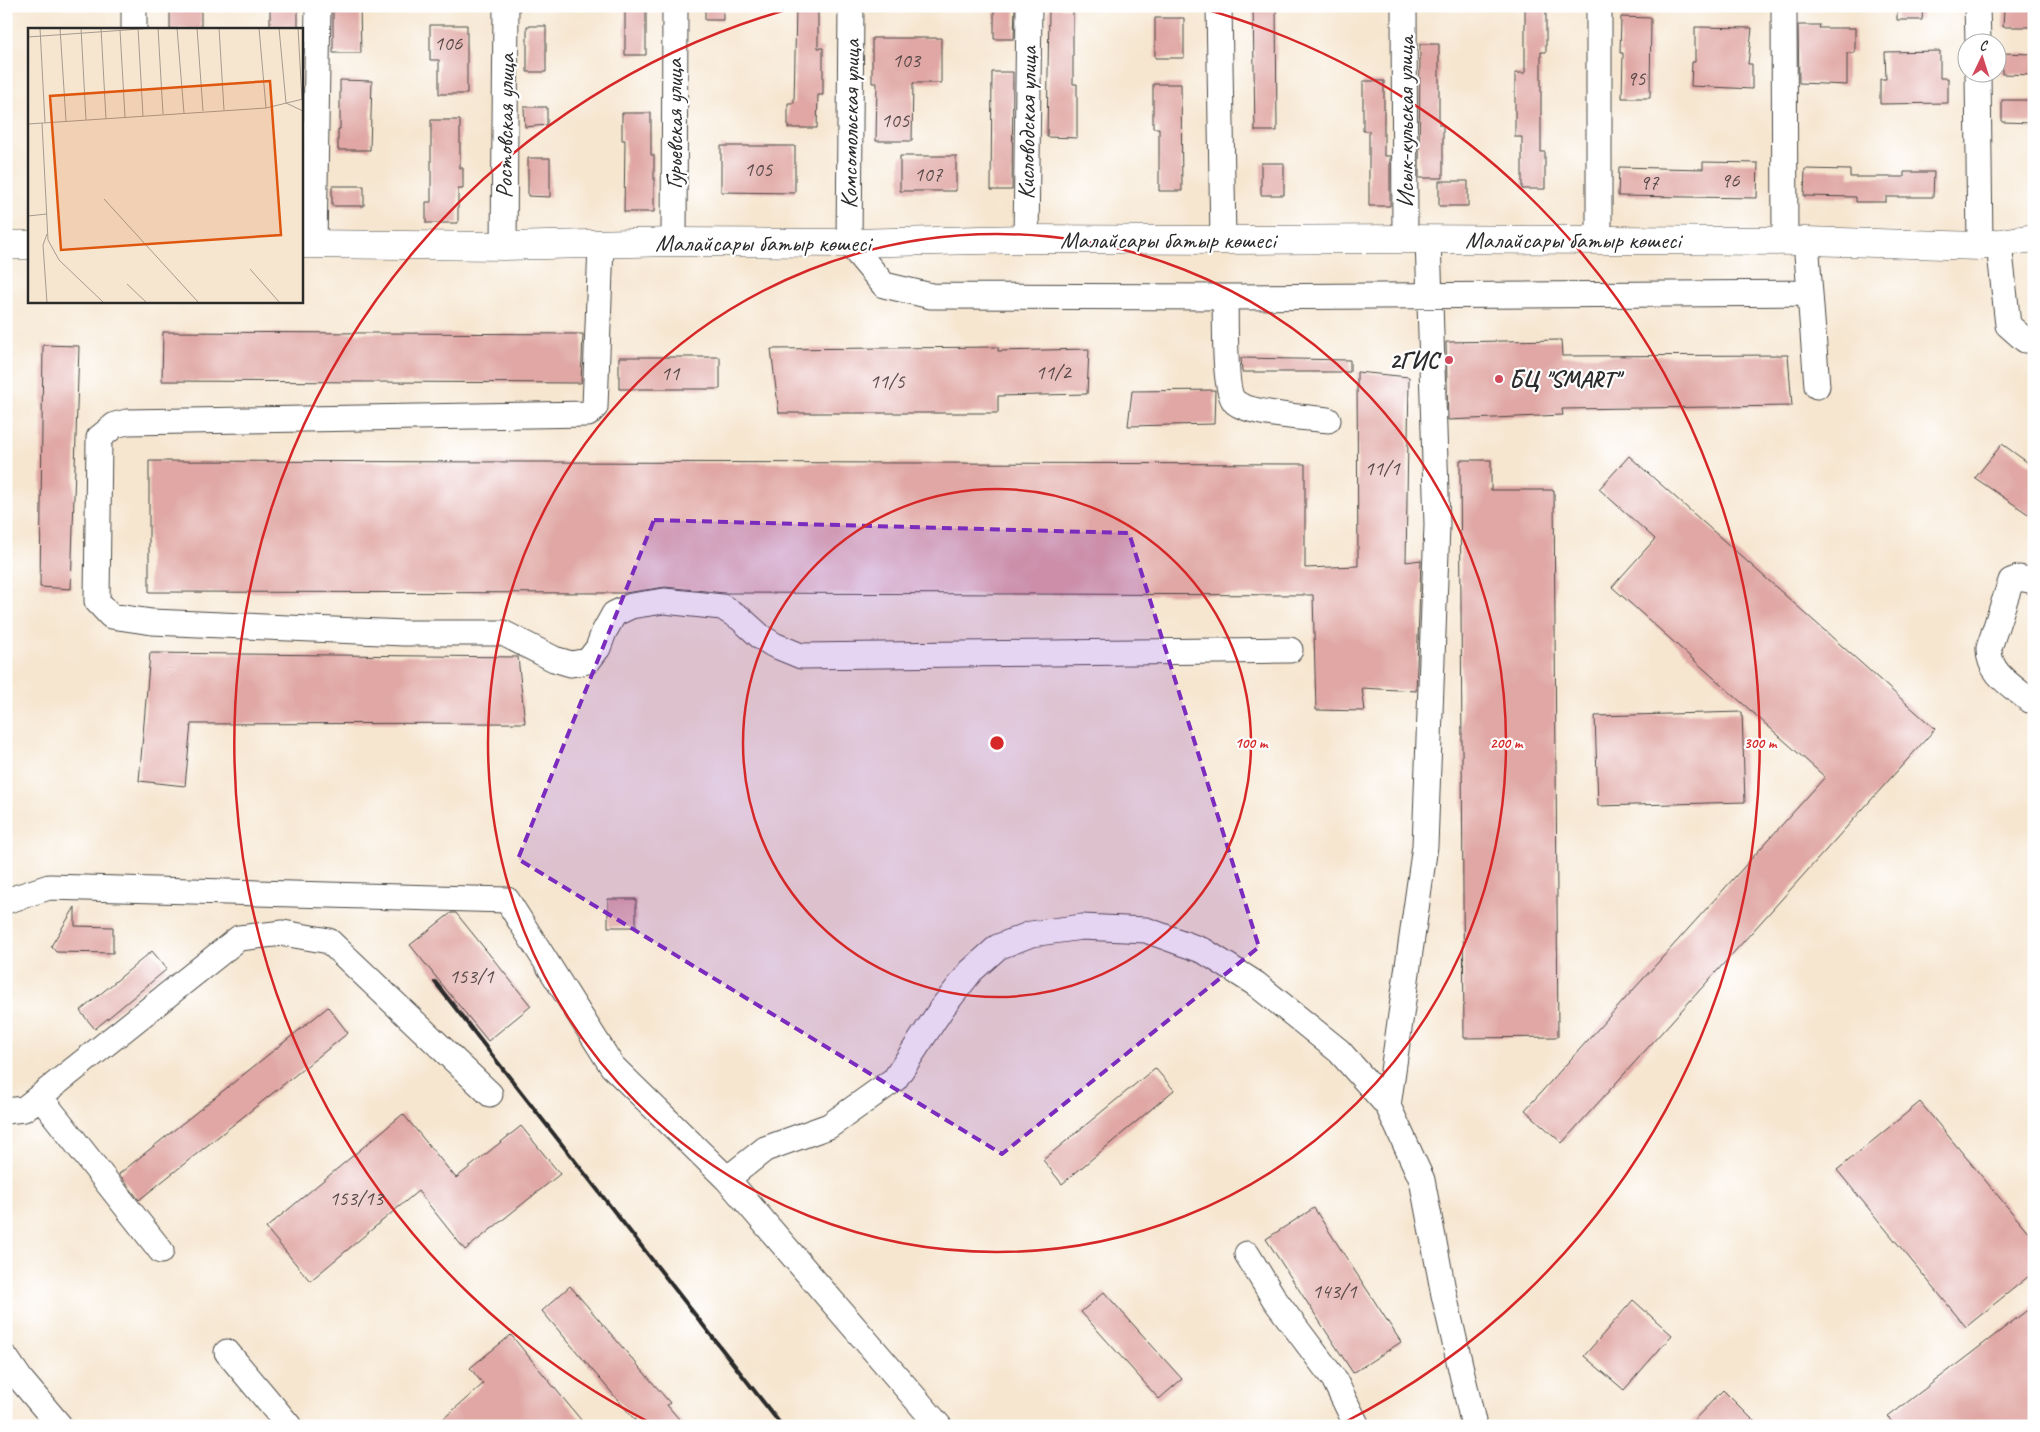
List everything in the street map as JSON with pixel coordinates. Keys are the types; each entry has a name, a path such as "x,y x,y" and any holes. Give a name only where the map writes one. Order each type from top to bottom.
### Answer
{"main road":[{"name":"Малайсары батыр көшесі","path":"308,244 504,246 674,242 849,243 1026,239 1599,239 1990,245 2034,238"},
{"path":"6,245 28,245"}],"street":[{"path":"134,6 134,28"},
{"path":"308,244 318,6"},
{"name":"Ростовская улица","path":"504,246 506,6"},
{"name":"Гурьевская улица","path":"674,242 675,6"},
{"name":"Комсомольская улица","path":"849,243 851,6"},
{"name":"Кисловодская улица","path":"1026,239 1029,6"},
{"path":"1219,6 1222,240"},
{"name":"Исык-кульская улица","path":"1388,1106 1425,846 1437,525 1429,295 1416,239 1404,6"},
{"path":"1599,6 1599,239"},
{"path":"1784,6 1796,241 1810,293 1817,386"},
{"path":"1978,6 1978,32"},
{"path":"1979,82 1990,245 2008,325 2025,340 2034,339"},
{"path":"849,243 884,285 931,296 1225,297 1810,293"},
{"path":"601,244 595,407 588,414 127,422 115,425 100,438 97,601 111,616 152,622 404,633 503,633 554,659 571,664 588,661 598,648 614,614 631,606 664,601 722,608 740,618 774,646 801,656 1290,650"},
{"path":"1225,297 1228,386 1234,402 1252,410 1328,420"},
{"path":"2034,582 2019,578 2012,581 1988,648 1988,659 1993,669 2029,700 2034,700"},
{"path":"6,901 49,887 507,900 612,1066 727,1179 939,1426"},
{"path":"727,1179 765,1149 829,1126 894,1079 942,1008 971,971 998,947 1031,934 1082,927 1146,930 1204,951 1256,984 1339,1051 1388,1106 1422,1180 1444,1295 1474,1426"},
{"path":"6,1111 24,1109 239,938 284,933 329,941 490,1094"},
{"path":"40,1097 161,1251"},
{"path":"1247,1254 1275,1300 1334,1379 1357,1426"},
{"path":"227,1352 288,1426"},
{"path":"6,1358 21,1380 60,1426"}],"highlighted area":[{"path":"654,520 1129,533 1259,947 1002,1154 518,859"}],"building":[{"path":"170,6 201,6 201,28 170,28"},
{"path":"270,6 298,6 298,28 270,28"},
{"path":"333,6 360,6 361,53 333,53"},
{"path":"705,6 723,6 723,20 705,20"},
{"path":"796,6 818,6 818,48 823,48 823,95 818,95 817,128 788,128 788,103 794,103"},
{"path":"994,6 1015,6 1014,39 994,39"},
{"path":"1253,6 1276,6 1277,131 1255,131"},
{"path":"1525,6 1546,6 1546,52 1541,52 1541,152 1545,152 1545,189 1522,189 1522,137 1515,137 1515,73 1525,73"},
{"path":"1897,6 1923,6 1922,20 1897,20"},
{"path":"625,8 646,8 646,55 625,55"},
{"path":"1049,8 1073,8 1073,84 1077,84 1077,138 1047,137"},
{"path":"2004,9 2034,10 2034,27 2003,27"},
{"path":"1621,17 1651,18 1650,98 1622,98 1623,53 1620,53"},
{"path":"1155,18 1184,18 1184,58 1155,58"},
{"path":"430,25 467,25 467,94 439,94 439,60 430,60"},
{"path":"1798,25 1820,25 1819,28 1855,28 1855,53 1847,53 1847,85 1799,83"},
{"path":"527,26 546,26 546,72 527,72"},
{"path":"1695,27 1752,28 1748,64 1752,64 1752,89 1691,86 1692,62 1695,62"},
{"path":"872,38 941,38 941,83 913,83 912,141 876,141 877,83 872,83"},
{"path":"1420,44 1439,44 1439,125 1443,125 1443,178 1419,178"},
{"path":"1940,51 1940,78 1948,78 1948,103 1880,104 1880,79 1886,79 1885,52"},
{"path":"2008,53 2034,54 2034,75 2008,74"},
{"path":"992,72 1013,72 1012,190 991,190"},
{"path":"340,80 372,81 370,150 338,150"},
{"path":"1363,81 1384,81 1384,156 1390,156 1390,206 1369,206 1369,131 1363,131"},
{"path":"1153,84 1181,84 1182,191 1159,191 1159,128 1153,128"},
{"path":"2002,100 2034,100 2034,123 2002,122"},
{"path":"524,107 547,107 547,125 525,127"},
{"path":"622,113 651,113 651,155 654,155 654,212 624,212 625,140 622,140"},
{"path":"431,120 460,120 460,168 463,168 463,189 458,189 458,223 426,223 426,202 431,202"},
{"path":"721,146 795,146 795,193 721,192"},
{"path":"900,156 956,156 956,191 900,191"},
{"path":"528,158 550,158 550,197 528,196"},
{"path":"1703,162 1758,163 1757,198 1618,196 1619,167 1703,169"},
{"path":"1261,163 1284,163 1284,195 1261,195"},
{"path":"1805,169 1850,170 1850,177 1904,177 1904,172 1934,172 1933,197 1886,197 1886,202 1856,202 1856,197 1804,196"},
{"path":"1439,181 1468,181 1468,206 1439,206"},
{"path":"332,186 364,186 364,206 332,206"},
{"path":"163,332 583,334 581,383 162,381"},
{"path":"1561,340 1562,356 1788,355 1792,406 1562,409 1563,415 1448,420 1446,342"},
{"path":"43,345 79,346 71,589 40,587"},
{"path":"998,347 998,351 1089,349 1087,394 998,396 998,413 779,413 771,349"},
{"path":"619,357 720,357 720,389 619,389"},
{"path":"1241,358 1350,360 1350,372 1242,372"},
{"path":"1357,372 1409,377 1406,562 1421,560 1416,691 1362,688 1365,711 1316,710 1313,595 725,593 665,587 625,593 149,592 149,461 1305,464 1305,568 1358,566"},
{"path":"1215,390 1214,424 1128,426 1132,391"},
{"path":"2002,444 2034,467 2034,518 1975,478"},
{"path":"1629,456 1935,729 1562,1143 1525,1110 1825,777 1612,587 1655,539 1599,489"},
{"path":"1460,460 1491,460 1491,490 1554,490 1558,1037 1464,1038"},
{"path":"150,653 518,657 525,723 191,724 185,786 139,781"},
{"path":"1742,712 1745,802 1598,806 1595,716"},
{"path":"608,899 636,899 636,927 608,927"},
{"path":"75,907 75,926 113,927 113,953 56,952 51,946"},
{"path":"451,913 456,913 531,1006 488,1041 410,945"},
{"path":"152,951 167,969 95,1029 80,1011"},
{"path":"328,1007 348,1033 139,1200 119,1174"},
{"path":"1155,1068 1174,1090 1062,1184 1043,1160"},
{"path":"1920,1102 2034,1239 2034,1272 1966,1327 1837,1170"},
{"path":"403,1114 456,1178 521,1126 560,1174 465,1250 418,1191 310,1281 266,1228"},
{"path":"1314,1208 1401,1342 1353,1373 1266,1239"},
{"path":"570,1286 670,1403 667,1405 685,1426 640,1426 542,1311"},
{"path":"1104,1292 1182,1379 1159,1399 1081,1312"},
{"path":"1633,1300 1672,1335 1624,1390 1584,1356"},
{"path":"2034,1305 2034,1426 1895,1426 1888,1417"},
{"path":"511,1335 586,1426 435,1426 483,1384 470,1368"},
{"path":"1723,1390 1759,1426 1688,1426"}],"railway":[{"path":"435,982 782,1426"}],"place":[{"name":"2ГИС","path":"1449,360"},
{"name":"БЦ \"SMART\"","path":"1499,379"}]}
